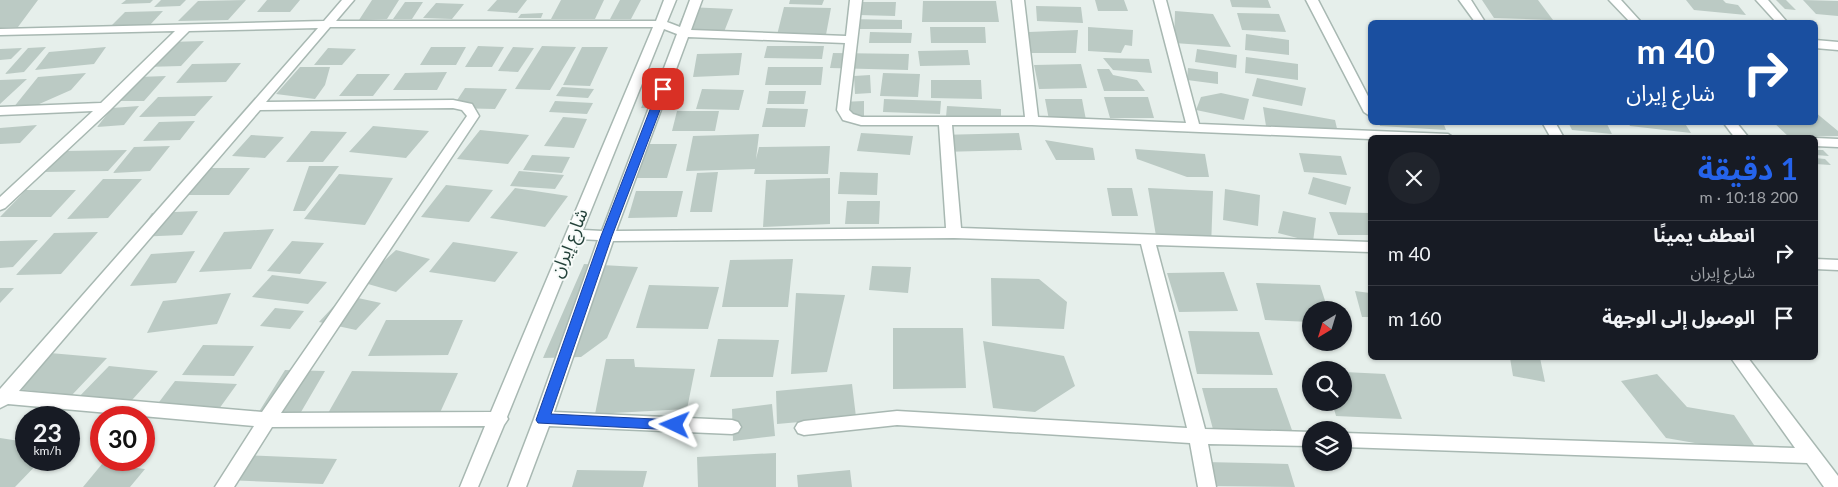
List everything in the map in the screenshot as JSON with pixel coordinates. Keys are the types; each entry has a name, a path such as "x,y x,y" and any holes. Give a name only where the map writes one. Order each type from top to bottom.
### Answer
{"street":[{"path":"2,398 348,0"},
{"name":"شارع إيران","path":"469,487 499,419 572,234 662,24 670,0"},
{"name":"شارع إيران","path":"517,487 543,420 606,236 696,0"},
{"path":"856,0 843,110 848,117 861,121 1032,121 1193,126 1368,136"},
{"path":"1018,0 1032,121"},
{"path":"1160,0 1193,126"},
{"path":"1312,0 1368,108"},
{"path":"1465,0 1479,20"},
{"path":"1615,0 1634,20"},
{"path":"1762,0 1780,20"},
{"path":"0,32 326,24 662,24 684,33 851,40"},
{"path":"0,204 104,108 187,26"},
{"path":"1818,44 1838,46"},
{"path":"224,487 267,420 473,116 467,107 453,104 257,106"},
{"path":"0,111 104,108"},
{"path":"945,120 954,233"},
{"path":"1732,125 1740,135"},
{"path":"1818,142 1838,143"},
{"path":"572,234 606,236 954,233 1368,248"},
{"path":"1147,239 1198,436 1206,487"},
{"path":"1818,264 1838,265"},
{"path":"1741,360 1835,487"},
{"path":"2,398 267,420 499,419"},
{"path":"804,428 897,418 1198,436 1302,439"},
{"path":"543,420 732,428"},
{"path":"1352,440 1813,456"}],"building":[{"path":"0,0 38,0 18,27 0,28"},
{"path":"126,0 153,0 150,3 121,4"},
{"path":"161,0 186,0 180,6 154,7"},
{"path":"246,0 228,20 178,21 198,1"},
{"path":"267,0 300,0 290,12 257,12"},
{"path":"372,0 399,0 387,19 359,20"},
{"path":"497,0 527,0 517,13 487,11"},
{"path":"561,0 604,0 595,19 551,19"},
{"path":"620,0 641,0 631,19 610,19"},
{"path":"790,0 824,0 822,5 789,4"},
{"path":"1095,0 1124,0 1128,11 1098,11"},
{"path":"1230,0 1268,0 1271,8 1232,7"},
{"path":"1482,0 1538,0 1553,20 1494,18"},
{"path":"1686,0 1723,0 1726,3 1738,5 1746,15 1694,10"},
{"path":"1776,0 1786,0 1796,10 1785,9"},
{"path":"1803,0 1838,1 1838,16 1816,14"},
{"path":"923,1 996,1 999,22 922,22"},
{"path":"405,2 423,2 412,19 393,19"},
{"path":"861,2 896,2 895,16 859,15"},
{"path":"436,3 464,4 452,19 423,18"},
{"path":"1036,6 1081,7 1083,23 1037,21"},
{"path":"687,7 733,9 722,37 674,35"},
{"path":"784,7 831,8 825,40 776,39"},
{"path":"163,11 150,25 111,26 125,12"},
{"path":"1175,11 1213,14 1231,47 1174,43"},
{"path":"543,13 541,18 518,18 521,14"},
{"path":"1237,13 1279,14 1286,32 1242,30"},
{"path":"847,19 902,20 902,29 846,29"},
{"path":"930,27 985,27 986,43 931,43"},
{"path":"1088,27 1133,30 1132,46 1125,45 1121,53 1088,51"},
{"path":"1078,30 1076,53 1028,53 1029,32"},
{"path":"870,32 912,33 911,43 869,43"},
{"path":"1246,34 1289,40 1289,55 1245,50"},
{"path":"204,41 181,66 145,67 169,42"},
{"path":"478,46 504,47 492,67 465,67"},
{"path":"542,46 576,47 550,90 515,89"},
{"path":"767,46 824,46 822,59 764,58"},
{"path":"46,47 24,72 5,74 28,48"},
{"path":"106,47 94,64 35,70 49,52"},
{"path":"431,47 466,47 456,65 420,65"},
{"path":"513,47 534,48 518,72 498,71"},
{"path":"582,47 608,47 590,86 563,85"},
{"path":"22,48 11,59 0,60 0,49"},
{"path":"328,48 356,49 342,65 314,65"},
{"path":"1197,49 1237,55 1236,68 1195,62"},
{"path":"968,50 970,65 920,66 918,51"},
{"path":"742,53 739,75 693,77 697,54"},
{"path":"833,53 909,54 908,70 830,68"},
{"path":"1246,57 1298,64 1298,80 1245,73"},
{"path":"1103,58 1149,59 1152,73 1113,70"},
{"path":"241,63 226,82 176,83 192,64"},
{"path":"1081,64 1087,88 1039,89 1034,65"},
{"path":"300,67 330,67 325,85 315,99 276,94"},
{"path":"768,67 823,67 821,85 765,85"},
{"path":"1188,68 1218,72 1218,84 1187,80"},
{"path":"1097,69 1109,69 1113,75 1137,80 1145,91 1104,91"},
{"path":"447,72 437,90 393,90 405,73"},
{"path":"86,73 71,90 37,105 13,108 38,77"},
{"path":"883,73 920,74 918,97 880,96"},
{"path":"357,74 390,74 373,96 339,96"},
{"path":"870,75 871,93 855,94 854,76"},
{"path":"166,76 144,101 115,101 138,77"},
{"path":"1257,78 1306,88 1302,106 1252,96"},
{"path":"27,79 0,104 0,80"},
{"path":"931,80 981,80 982,99 931,98"},
{"path":"562,87 594,89 588,98 556,96"},
{"path":"465,88 507,89 495,109 452,108"},
{"path":"650,88 682,89 674,109 641,108"},
{"path":"702,89 744,90 739,110 696,109"},
{"path":"769,91 806,91 804,104 767,104"},
{"path":"1221,93 1249,99 1244,120 1196,110 1201,97"},
{"path":"213,96 195,116 139,117 158,97"},
{"path":"1104,97 1148,97 1154,118 1110,118"},
{"path":"884,99 941,101 940,114 883,112"},
{"path":"1045,99 1082,99 1086,120 1049,120"},
{"path":"555,101 593,103 587,114 549,112"},
{"path":"864,101 864,119 841,120 841,102"},
{"path":"139,106 124,125 97,127 112,108"},
{"path":"947,106 1001,109 1001,120 946,117"},
{"path":"1263,107 1335,120 1339,137 1311,135 1309,127 1266,126"},
{"path":"766,108 808,109 805,127 762,127"},
{"path":"677,111 719,111 715,131 672,131"},
{"path":"1818,114 1838,131 1838,136 1787,135 1776,125 1818,125"},
{"path":"563,117 587,119 574,148 544,146"},
{"path":"195,121 180,140 143,141 159,122"},
{"path":"37,125 20,143 0,144 0,128"},
{"path":"1444,125 1446,130 1380,126"},
{"path":"1570,125 1608,125 1612,134 1572,130"},
{"path":"1686,125 1691,133 1630,126"},
{"path":"373,126 429,131 406,158 349,152"},
{"path":"480,130 529,135 508,164 457,159"},
{"path":"311,131 347,132 323,162 286,162"},
{"path":"861,133 913,136 910,155 857,151"},
{"path":"1019,133 1022,150 941,152 939,135"},
{"path":"759,134 756,159 759,147 830,146 828,174 754,174 755,169 686,171 693,136"},
{"path":"251,135 284,137 265,158 232,156"},
{"path":"1045,140 1093,148 1095,160 1056,160"},
{"path":"634,144 677,144 667,178 622,178"},
{"path":"170,146 150,171 113,173 134,147"},
{"path":"1135,149 1205,154 1209,177 1187,177 1137,159"},
{"path":"127,150 108,171 43,172 63,151"},
{"path":"1818,150 1823,150 1829,156 1818,155"},
{"path":"1299,153 1341,156 1347,175 1304,172"},
{"path":"532,155 570,157 562,173 523,170"},
{"path":"1818,158 1825,159 1831,165 1818,164"},
{"path":"309,166 339,166 305,211 293,211"},
{"path":"210,168 250,168 229,195 188,195"},
{"path":"519,171 564,175 555,189 510,186"},
{"path":"718,172 712,212 690,212 697,173"},
{"path":"840,172 878,173 877,195 838,194"},
{"path":"339,174 393,178 365,225 304,219"},
{"path":"1313,177 1351,187 1346,205 1308,194"},
{"path":"830,178 830,224 763,227 766,180"},
{"path":"103,179 142,179 108,218 67,219"},
{"path":"446,185 493,190 469,222 421,217"},
{"path":"515,188 568,196 545,227 490,218"},
{"path":"1107,188 1132,188 1138,216 1112,216"},
{"path":"1148,188 1213,191 1211,248 1157,242"},
{"path":"1225,189 1260,195 1258,226 1223,220"},
{"path":"26,190 76,190 51,217 0,217"},
{"path":"636,191 683,191 677,217 628,218"},
{"path":"847,201 880,201 879,224 845,224"},
{"path":"198,211 182,235 135,237 152,213"},
{"path":"1283,211 1316,218 1313,242 1278,233"},
{"path":"1329,212 1368,213 1368,235 1338,235"},
{"path":"274,229 251,269 199,272 224,232"},
{"path":"98,232 61,274 16,275 54,233"},
{"path":"38,240 13,267 0,268 0,241"},
{"path":"292,241 324,243 300,274 267,271"},
{"path":"453,242 518,252 495,282 429,272"},
{"path":"396,250 430,259 396,292 361,282"},
{"path":"195,251 176,283 130,286 151,254"},
{"path":"793,259 788,307 722,307 730,260"},
{"path":"584,264 638,267 607,338 581,357 543,358"},
{"path":"872,266 911,267 908,293 869,290"},
{"path":"1224,272 1238,311 1179,312 1167,273"},
{"path":"272,275 327,282 308,304 252,297"},
{"path":"991,278 1039,279 1067,302 1064,329 992,326"},
{"path":"1256,283 1320,285 1325,301 1302,301 1302,322 1265,320"},
{"path":"649,285 719,287 708,329 636,328"},
{"path":"0,288 14,288 0,303"},
{"path":"1355,291 1368,293 1368,317 1362,317"},
{"path":"231,293 217,324 147,333 163,301"},
{"path":"796,293 845,295 827,372 791,374"},
{"path":"344,295 381,303 356,330 319,322"},
{"path":"275,308 304,311 290,329 260,326"},
{"path":"386,320 463,320 448,355 368,356"},
{"path":"893,328 963,328 966,388 893,389"},
{"path":"1188,331 1259,332 1273,375 1197,374"},
{"path":"718,339 779,340 773,377 710,377"},
{"path":"983,341 1064,356 1075,386 1035,412 993,408"},
{"path":"203,345 254,346 234,376 182,375"},
{"path":"50,353 107,358 72,395 14,389"},
{"path":"606,359 634,359 635,367 695,369 687,409 595,414"},
{"path":"1510,360 1540,360 1545,382 1513,376"},
{"path":"109,366 158,371 127,406 98,406 73,403"},
{"path":"285,370 325,371 294,424 252,423"},
{"path":"352,371 458,373 438,417 327,415"},
{"path":"1352,372 1385,374 1402,419 1336,416 1335,411 1352,411"},
{"path":"1657,374 1687,407 1734,415 1764,460 1712,446 1666,438 1621,381"},
{"path":"175,381 237,384 211,420 155,418 155,407"},
{"path":"852,384 856,417 777,424 776,391"},
{"path":"1202,388 1277,388 1293,433 1214,433"},
{"path":"772,404 775,436 733,441 732,409"},
{"path":"0,438 15,440 15,471 30,471 15,487 0,487"},
{"path":"776,453 776,487 698,487 697,457"},
{"path":"241,455 337,459 323,484 225,480"},
{"path":"1205,462 1288,464 1295,487 1210,486"},
{"path":"577,470 647,471 643,487 572,487"},
{"path":"850,470 852,487 798,487 797,475"},
{"path":"96,471 143,471 130,487 83,487"}],"route":[{"path":"663,89 606,236 543,420 675,425"}]}
